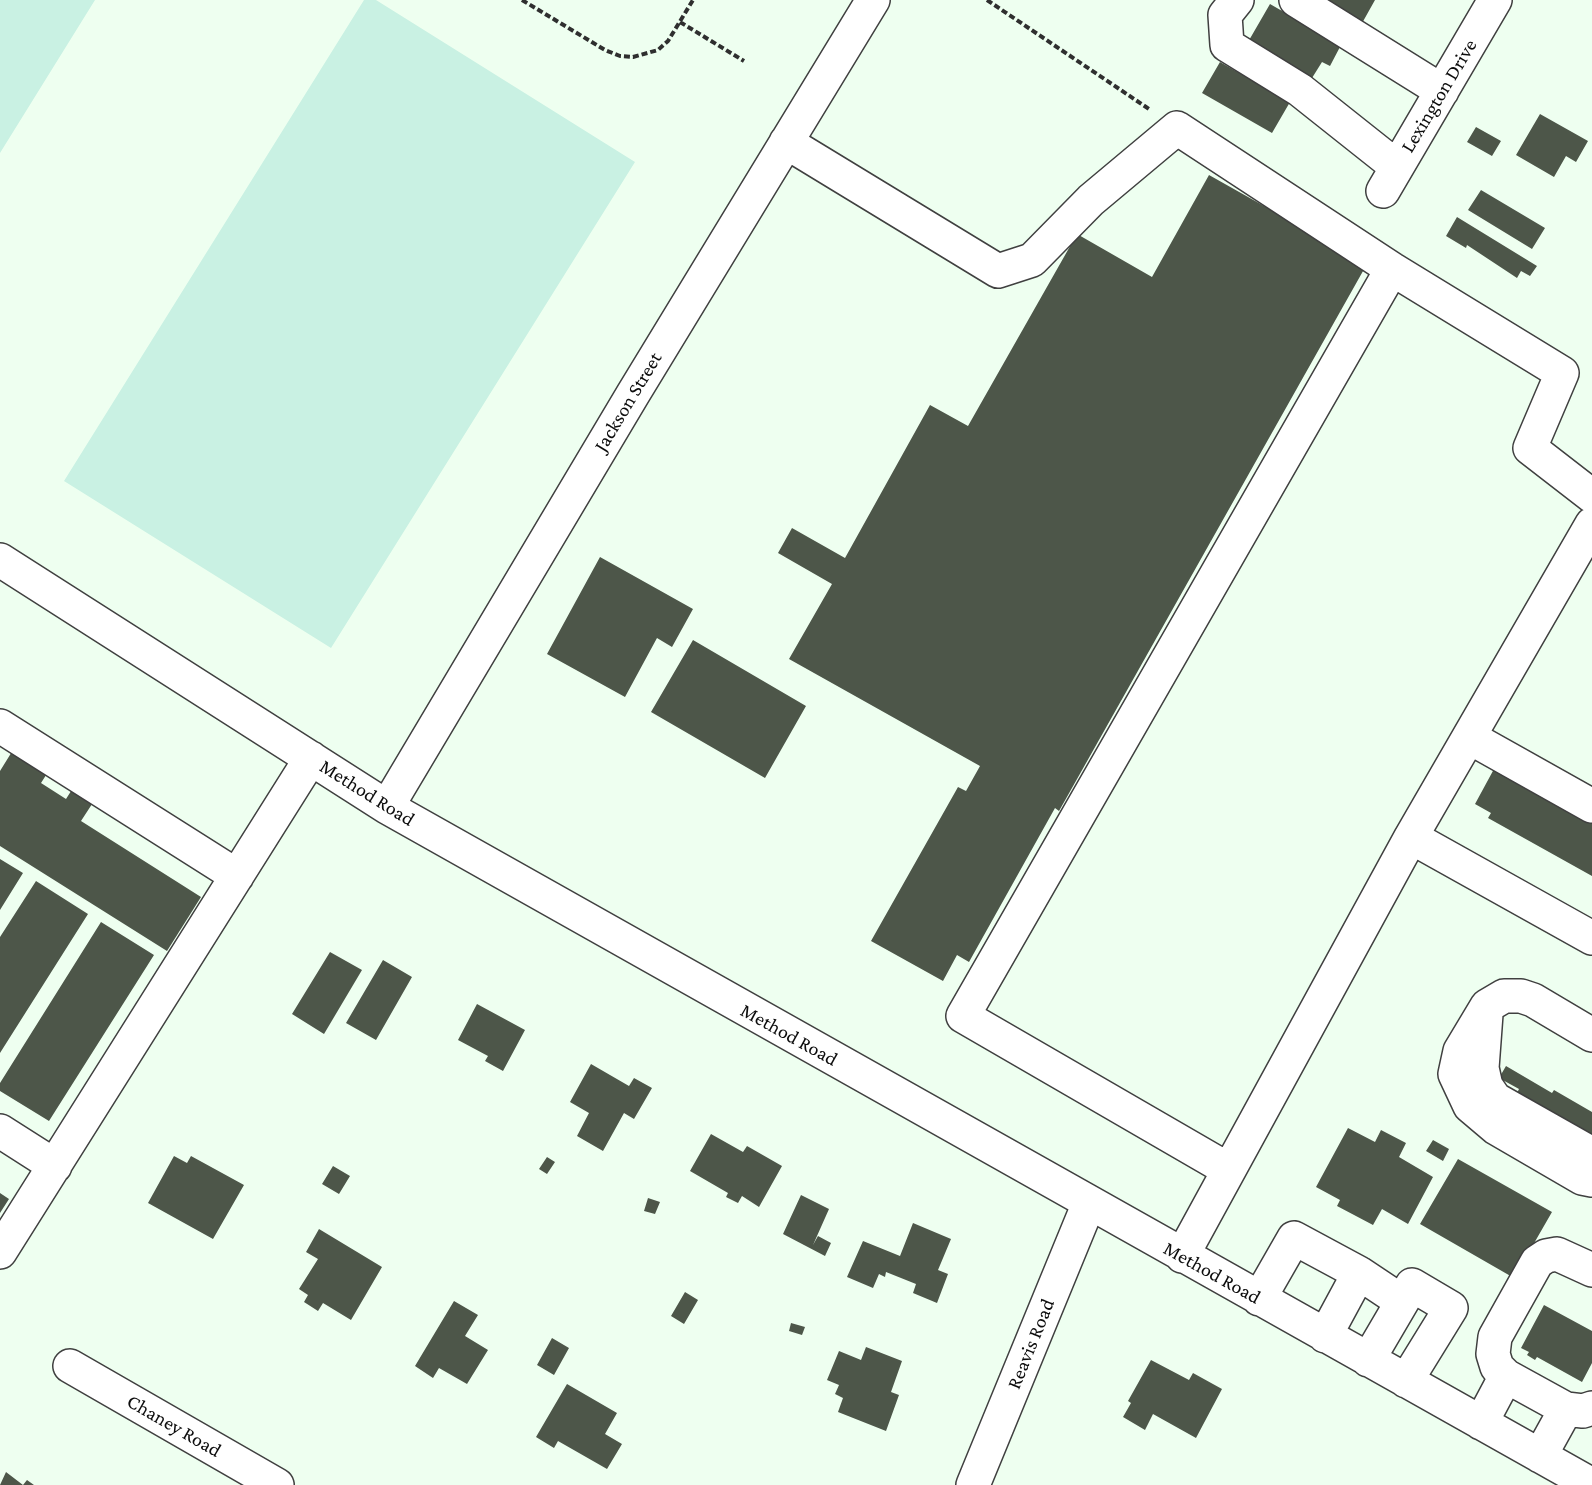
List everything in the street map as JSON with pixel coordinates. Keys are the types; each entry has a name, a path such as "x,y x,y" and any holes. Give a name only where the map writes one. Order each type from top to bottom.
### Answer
{"street":[{"name":"Jackson Street","path":"387,807 873,0"},
{"name":"Lexington Drive","path":"1237,0 1226,15 1227,45 1300,90 1390,179 1495,0"},
{"path":"1296,0 1442,90"},
{"path":"786,142 998,271 1032,260 1090,200 1177,128 1392,269 1562,373 1530,448 1592,496"},
{"path":"1229,1170 963,1016 1392,269"},
{"path":"1182,1256 1411,837 1592,524"},
{"name":"Method Road","path":"0,560 387,807 1592,1485"},
{"path":"0,726 237,876"},
{"path":"1469,737 1592,806"},
{"path":"0,1252 311,758"},
{"path":"1411,837 1592,938"},
{"path":"1592,1035 1521,996 1504,996 1487,1006 1460,1051 1455,1074 1461,1092 1470,1106 1496,1128 1582,1178 1592,1180"},
{"path":"1487,1006 1482,1068 1486,1086 1495,1099 1592,1154"},
{"path":"0,1131 55,1166"},
{"name":"Reavis Road","path":"973,1485 1089,1203"},
{"path":"1259,1299 1294,1238 1359,1274 1401,1301"},
{"path":"1540,1456 1579,1408 1506,1376 1497,1367 1493,1354 1495,1337 1537,1262 1546,1256 1557,1254 1592,1270"},
{"path":"1325,1336 1359,1274"},
{"path":"1368,1360 1412,1286 1451,1308 1406,1381"},
{"name":"Chaney Road","path":"70,1366 277,1485"},
{"path":"1481,1423 1506,1376"}],"path":[{"path":"522,0 620,56 633,57 658,50 668,41 693,0"},
{"path":"987,0 1177,128"},
{"path":"680,22 744,61"}],"shaded area":[{"path":"0,0 95,0 0,153"},
{"path":"364,0 376,0 635,162 331,648 64,481"}],"building":[{"path":"1317,0 1375,0 1361,25"},
{"path":"1270,4 1341,45 1330,66 1322,62 1312,78 1248,42"},
{"path":"1220,62 1290,102 1272,133 1202,93"},
{"path":"1540,114 1588,141 1576,162 1566,156 1554,177 1516,155"},
{"path":"1476,127 1501,141 1492,156 1467,142"},
{"path":"1209,175 1367,264 1059,811 1055,808 969,962 957,955 943,981 871,941 958,787 966,791 980,766 789,659 832,584 778,553 792,528 845,558 930,405 968,426 1077,234 1152,277"},
{"path":"1481,190 1545,228 1532,249 1468,210"},
{"path":"1457,217 1537,266 1530,276 1521,271 1517,278 1467,245 1466,248 1446,236"},
{"path":"600,557 693,609 672,647 657,638 625,697 547,654"},
{"path":"693,640 806,706 765,778 651,712"},
{"path":"13,750 48,772 41,783 66,799 73,788 94,801 81,821 201,897 167,951 0,846 0,771"},
{"path":"1494,769 1592,817 1592,876 1488,818 1491,813 1475,804"},
{"path":"0,859 23,873 0,910"},
{"path":"36,881 88,914 0,1053 0,937"},
{"path":"101,922 154,955 49,1121 0,1091 0,1083"},
{"path":"330,952 362,970 324,1034 292,1014"},
{"path":"383,960 412,977 376,1040 346,1023"},
{"path":"477,1004 525,1030 503,1071 485,1061 488,1056 458,1040"},
{"path":"591,1064 629,1086 634,1078 652,1088 634,1119 624,1113 603,1151 577,1136 589,1113 570,1102"},
{"path":"1506,1066 1552,1093 1554,1090 1592,1112 1592,1142 1515,1097 1519,1089 1499,1078"},
{"path":"1348,1128 1375,1142 1381,1130 1406,1143 1399,1157 1433,1177 1408,1224 1382,1209 1373,1225 1337,1206 1340,1200 1316,1187"},
{"path":"711,1134 743,1152 747,1146 782,1166 759,1207 742,1196 738,1203 726,1197 728,1193 690,1171"},
{"path":"1433,1140 1449,1149 1443,1161 1426,1151"},
{"path":"174,1156 187,1163 191,1156 244,1185 213,1239 148,1203"},
{"path":"547,1157 555,1162 547,1174 539,1169"},
{"path":"1458,1159 1552,1212 1514,1278 1420,1224"},
{"path":"333,1166 350,1176 339,1194 322,1184"},
{"path":"0,1193 9,1199 0,1213"},
{"path":"801,1195 829,1209 813,1245 818,1236 831,1243 825,1256 783,1234"},
{"path":"648,1198 660,1202 655,1214 644,1211"},
{"path":"913,1223 951,1239 938,1270 948,1274 937,1303 913,1293 916,1284 886,1272 885,1277 879,1274 873,1288 847,1277 863,1241 900,1256"},
{"path":"319,1229 382,1267 351,1320 323,1303 318,1311 304,1302 308,1295 299,1289 318,1259 306,1252"},
{"path":"685,1292 698,1300 684,1324 671,1316"},
{"path":"454,1301 478,1315 465,1336 488,1350 467,1384 439,1368 433,1378 415,1366"},
{"path":"1544,1305 1592,1331 1592,1363 1582,1382 1537,1357 1535,1360 1527,1355 1529,1352 1521,1348"},
{"path":"791,1323 805,1327 802,1335 789,1331"},
{"path":"552,1338 569,1348 554,1375 537,1365"},
{"path":"866,1347 902,1361 891,1392 899,1395 886,1431 838,1412 843,1398 835,1394 839,1385 827,1380 839,1351 861,1360"},
{"path":"1151,1360 1189,1380 1193,1373 1222,1389 1196,1438 1153,1414 1145,1430 1123,1417 1131,1403 1128,1401"},
{"path":"567,1384 617,1413 605,1434 622,1444 607,1469 558,1441 554,1448 536,1437"},
{"path":"6,1472 23,1485 0,1485"},
{"path":"27,1480 34,1485 23,1485"}]}
